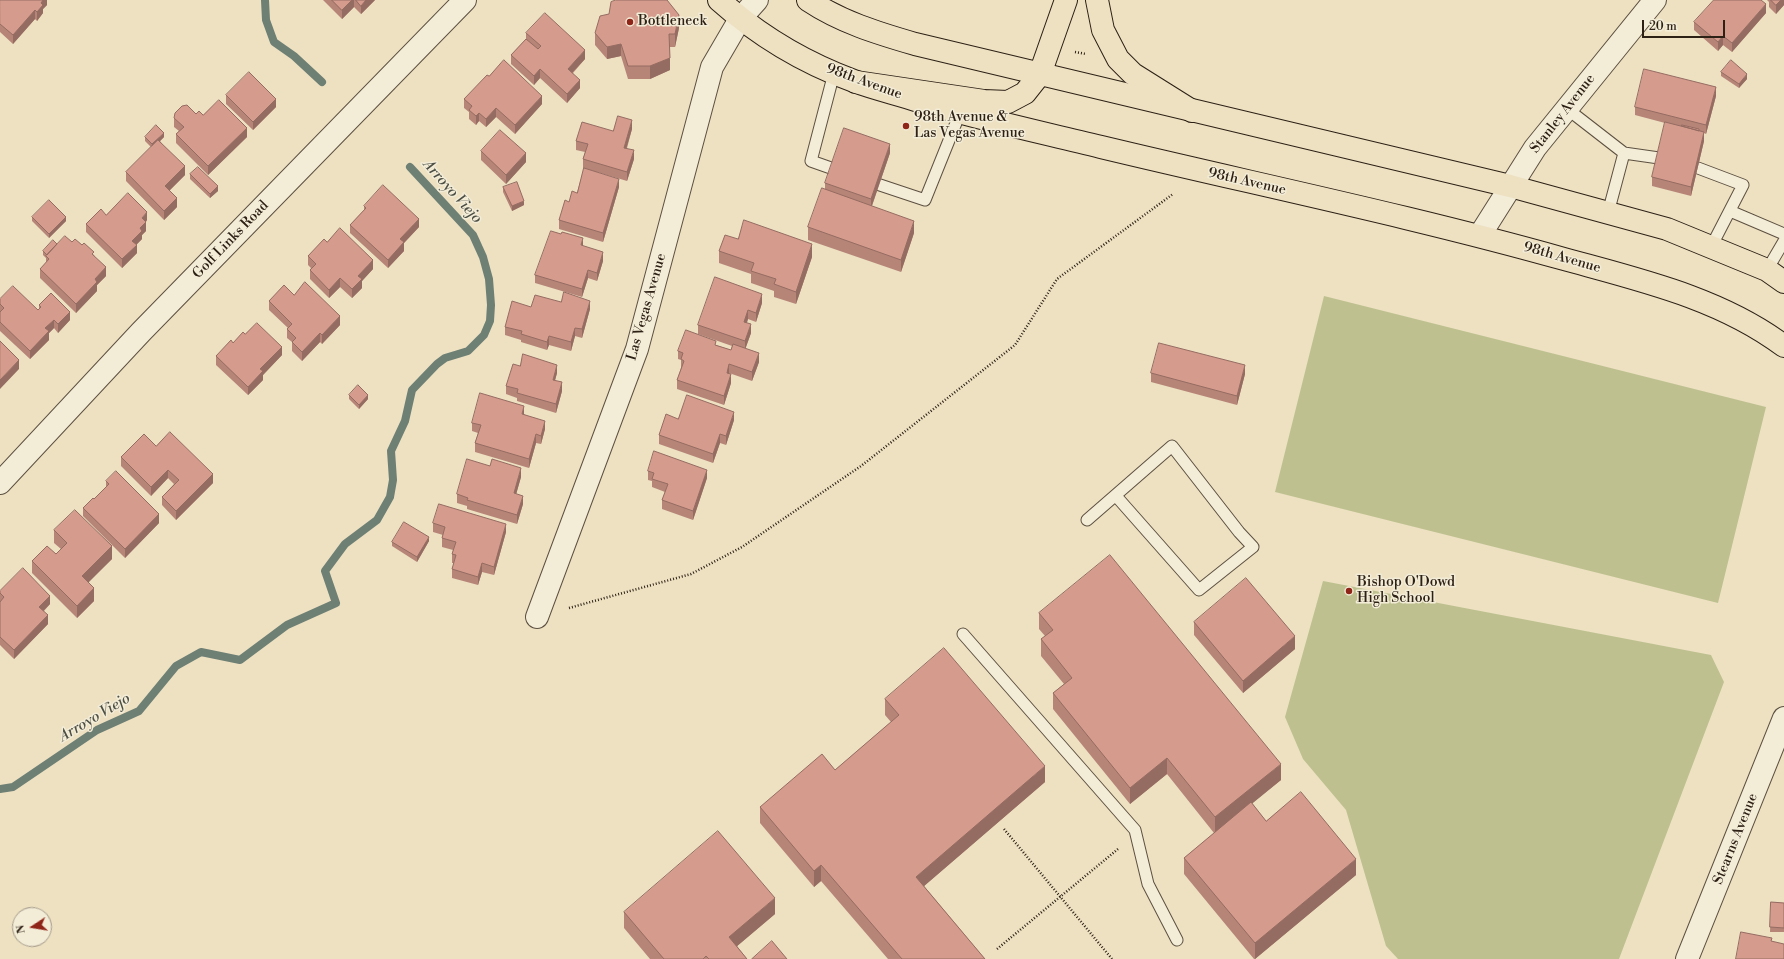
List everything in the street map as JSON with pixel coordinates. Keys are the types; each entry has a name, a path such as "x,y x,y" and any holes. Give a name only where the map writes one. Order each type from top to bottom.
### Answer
{"main road":[{"name":"98th Avenue","path":"719,0 740,19 782,47 834,73 856,82 960,113 1480,236 1639,280 1704,301 1755,327 1784,346"},
{"path":"808,0 844,20 880,34 1192,111 1510,186 1608,212 1667,229 1776,276"},
{"path":"856,82 984,101 1008,102 1025,93 1040,74 1066,0"},
{"path":"1097,0 1103,30 1118,60 1133,74 1192,111"}],"street":[{"name":"Golf Links Road","path":"0,483 142,332 465,0"},
{"name":"Las Vegas Avenue","path":"537,617 637,349 712,66 740,19 757,0"},
{"name":"Stanley Avenue","path":"1480,236 1535,148 1655,0"},
{"name":"Stearns Avenue","path":"1687,959 1784,718"}],"lane":[{"path":"834,73 811,161 925,200 960,113"},
{"path":"1566,108 1624,153 1659,158"},
{"path":"1608,212 1624,153"},
{"path":"1698,168 1743,185 1711,247"},
{"path":"1730,211 1784,234"},
{"path":"1776,276 1784,242"},
{"path":"1087,520 1172,446 1239,532 1253,547 1199,590 1116,496"},
{"path":"963,634 1135,830 1148,884 1177,940"}],"path":[{"path":"1073,52 1089,55"},
{"path":"537,617 691,574 742,547 861,466 1014,345 1057,279 1173,194"},
{"path":"1004,830 1112,959"},
{"path":"997,949 1118,849"}],"green space":[{"path":"1324,296 1766,407 1718,603 1275,492"},
{"path":"1323,581 1711,655 1724,682 1619,959 1398,959 1386,946 1346,810 1303,759 1285,717"}],"building":[{"path":"0,0 43,0 41,3 43,5 37,12 35,10 13,35 0,24"},
{"path":"332,0 352,0 342,10"},
{"path":"356,0 366,0 361,6"},
{"path":"616,0 667,0 679,15 675,34 669,34 670,58 650,66 628,66 621,44 607,47 595,33 600,16 609,14 611,2"},
{"path":"1714,0 1761,0 1766,4 1732,43 1723,36 1718,42 1694,22"},
{"path":"1771,0 1781,0 1776,5"},
{"path":"545,13 585,50 568,69 580,80 567,94 540,69 534,76 511,55 526,39 538,49 541,46 526,33"},
{"path":"504,60 542,96 515,125 496,108 486,119 479,113 476,116 469,110 472,106 464,99"},
{"path":"1731,60 1747,74 1739,84 1721,72"},
{"path":"1644,69 1716,87 1706,125 1635,107"},
{"path":"249,72 276,99 253,122 226,95"},
{"path":"219,100 247,128 208,166 176,134 184,127 174,118 175,113 182,106 187,105 196,114 199,111 203,115"},
{"path":"618,116 632,120 624,148 634,150 627,172 583,159 588,144 576,141 582,122 613,131"},
{"path":"1665,122 1704,132 1691,187 1652,177"},
{"path":"156,125 164,133 152,144 145,137"},
{"path":"1682,126 1699,129 1699,131"},
{"path":"844,128 890,144 871,199 825,183"},
{"path":"500,130 526,153 506,175 481,151"},
{"path":"158,140 185,166 165,186 177,198 164,211 126,172"},
{"path":"198,167 218,186 210,194 190,174"},
{"path":"584,168 619,179 603,233 559,220 565,200 569,202 572,191 577,193"},
{"path":"517,182 524,201 512,206 503,187"},
{"path":"383,185 419,219 400,239 404,242 388,260 350,225 366,208 364,206"},
{"path":"822,188 914,221 901,260 808,227"},
{"path":"128,193 147,212 142,218 146,222 140,228 142,231 132,241 137,245 122,259 86,224 101,209 106,215"},
{"path":"49,200 66,217 49,234 32,217"},
{"path":"744,220 812,244 796,292 774,284 776,279 751,271 754,263 719,251 725,235 738,239"},
{"path":"340,228 373,260 358,276 362,279 352,289 340,278 329,290 310,270 316,264 308,256 324,239 327,242"},
{"path":"551,231 561,234 562,232 583,238 581,245 603,252 597,273 588,270 582,289 535,275"},
{"path":"65,236 72,242 75,239 82,245 84,243 94,252 92,254 106,267 95,279 97,282 76,304 40,269 49,259 46,256"},
{"path":"53,240 57,244 47,255 43,251"},
{"path":"715,277 762,294 756,313 748,310 744,322 751,324 745,341 698,325"},
{"path":"305,282 340,316 322,335 320,333 302,352 292,342 296,338 287,329 292,324 269,301 284,285 294,295"},
{"path":"13,286 38,310 41,307 39,305 51,293 70,312 58,324 54,320 45,328 49,331 30,351 0,322 0,312 4,308 0,304 0,299"},
{"path":"564,292 590,301 582,329 575,328 571,342 549,336 547,342 521,334 522,331 505,327 512,301 531,307 535,295 561,302"},
{"path":"257,323 282,347 260,369 263,371 248,387 216,356 231,340 233,343 243,332 245,334"},
{"path":"686,330 716,341 715,345 731,350 733,344 759,353 752,372 729,364 727,373 731,374 724,396 677,380 684,361 681,359 683,353 678,351"},
{"path":"0,341 19,360 0,380"},
{"path":"1159,343 1245,365 1237,396 1151,373"},
{"path":"523,354 557,365 553,380 562,382 556,404 517,393 518,389 506,386 513,364 520,366"},
{"path":"358,385 368,395 359,405 349,395"},
{"path":"480,393 524,406 522,414 545,421 541,436 536,434 529,459 475,443 481,425 472,423"},
{"path":"687,395 734,412 726,436 720,434 713,454 659,435 666,414 678,419"},
{"path":"170,432 213,474 176,511 162,497 179,480 168,470 151,487 121,457 144,434 156,446"},
{"path":"654,451 707,470 693,511 662,500 668,484 652,479 654,473 648,471"},
{"path":"467,459 490,466 492,459 521,468 514,493 523,496 517,515 467,500 468,498 457,494"},
{"path":"116,471 159,514 125,549 83,508 109,484 106,481"},
{"path":"439,504 506,524 494,567 482,563 478,577 452,569 456,555 452,554 456,542 442,538 445,527 433,523"},
{"path":"75,510 112,546 82,576 94,588 77,606 32,561 47,546 56,554 67,543 54,530"},
{"path":"404,522 429,537 417,557 392,542"},
{"path":"1110,555 1281,764 1215,817 1167,758 1130,788 1053,693 1072,678 1041,639 1053,630 1039,613"},
{"path":"23,568 50,596 39,607 48,615 14,650 0,637 0,602 4,597 0,591"},
{"path":"1246,578 1295,636 1243,681 1194,622"},
{"path":"944,648 1045,766 916,877 985,959 902,959 821,865 814,871 760,807 822,754 835,770 899,715 885,699"},
{"path":"1301,792 1356,859 1255,943 1184,858 1251,802 1266,821"},
{"path":"718,831 775,898 729,937 747,959 709,959 706,956 703,959 664,959 624,912"},
{"path":"1771,902 1784,903 1784,928 1770,927"},
{"path":"1741,932 1772,938 1771,941 1784,944 1784,959 1736,959"},
{"path":"772,941 787,959 752,959"}],"waterway":[{"name":"Arroyo Viejo","path":"265,0 266,20 274,42 294,56 322,82"},
{"name":"Arroyo Viejo","path":"0,789 13,787 97,730 139,711 176,666 201,652 240,660 287,625 336,603 325,571 345,544 377,520 390,497 393,480 391,451 405,421 412,390 437,364 445,358 468,351 484,335 490,321 491,305 489,279 483,257 473,235 410,167"}],"place":[{"name":"Bottleneck","path":"630,22"},
{"name":"98th Avenue & Las Vegas Avenue","path":"906,126"},
{"name":"Bishop O'Dowd High School","path":"1349,591"}]}
